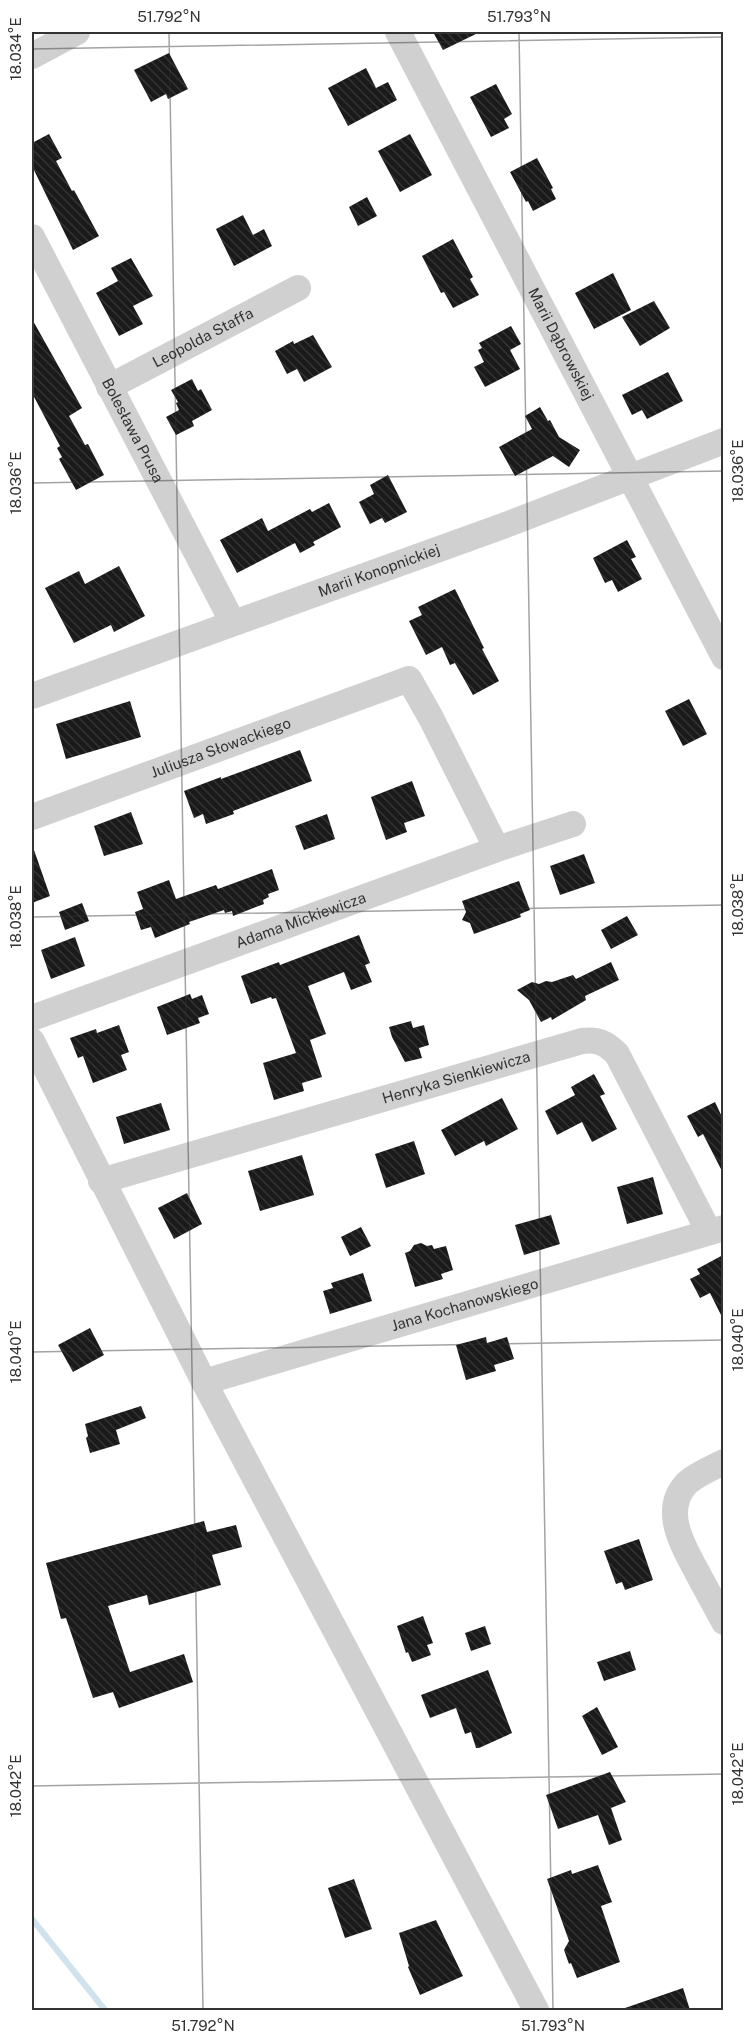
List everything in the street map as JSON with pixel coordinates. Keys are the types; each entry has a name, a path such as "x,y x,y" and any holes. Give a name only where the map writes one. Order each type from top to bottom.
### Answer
{"street":[{"path":"32,56 77,32"},
{"name":"Marii Dąbrowskiej","path":"398,32 723,657"},
{"name":"Bolesława Prusa","path":"32,237 233,623"},
{"name":"Leopolda Staffa","path":"109,387 298,288"},
{"name":"Marii Konopnickiej","path":"32,696 503,526 723,441"},
{"name":"Juliusza Słowackiego","path":"32,817 409,679 497,849"},
{"name":"Adama Mickiewicza","path":"32,1018 497,849 573,824"},
{"name":"Henryka Sienkiewicza","path":"101,1181 570,1044 595,1040 608,1045 617,1054 716,1230"},
{"path":"32,1041 204,1382 536,2010"},
{"name":"Jana Kochanowskiego","path":"204,1382 716,1230"},
{"path":"723,1462 688,1483 679,1495 675,1509 676,1525 681,1542 723,1622"}],"building":[{"path":"433,32 480,32 443,50"},
{"path":"169,53 188,89 168,99 166,94 151,102 134,70"},
{"path":"366,68 376,88 388,82 397,100 348,126 328,88"},
{"path":"496,84 512,114 504,119 509,128 491,137 470,97"},
{"path":"49,134 62,158 56,161 99,236 73,250 32,166 32,143"},
{"path":"410,134 432,175 400,192 378,151"},
{"path":"537,158 553,188 551,189 556,199 533,211 510,172"},
{"path":"367,197 377,216 358,226 349,207"},
{"path":"243,215 253,235 264,229 272,246 234,266 216,229"},
{"path":"453,239 473,277 470,279 479,295 453,308 444,292 441,293 422,256"},
{"path":"131,258 153,296 133,306 143,324 119,336 96,293 118,281 111,268"},
{"path":"613,273 631,310 594,329 575,293"},
{"path":"654,301 670,328 640,346 622,317"},
{"path":"32,319 82,408 69,416 85,445 88,444 104,475 76,490 59,459 62,457 57,448 60,446 32,393"},
{"path":"511,326 521,344 510,350 520,369 485,387 474,367 484,362 478,350 482,348 479,343"},
{"path":"313,335 332,367 304,382 297,369 287,374 275,351 293,341 294,344"},
{"path":"668,372 683,401 647,419 642,410 632,415 622,395"},
{"path":"192,379 198,391 201,389 212,410 192,421 194,426 176,435 166,417 179,410 176,403 178,402 171,390"},
{"path":"540,407 559,437 580,450 569,467 553,456 515,476 499,447 532,429 525,416"},
{"path":"388,475 407,512 385,523 382,518 370,524 359,502 374,494 370,485"},
{"path":"329,503 341,527 313,542 315,545 300,553 295,543 237,573 220,540 262,518 268,531 310,509 312,512"},
{"path":"627,540 636,557 631,559 642,579 618,592 612,580 605,583 593,558"},
{"path":"119,566 145,616 114,632 111,625 74,643 45,588 79,571 85,584"},
{"path":"455,589 499,681 473,695 455,663 450,665 442,647 426,655 409,621 422,615 418,607"},
{"path":"689,699 707,734 683,746 665,711"},
{"path":"130,701 141,737 66,759 56,724"},
{"path":"300,750 312,781 233,811 234,814 206,824 203,814 194,818 184,791"},
{"path":"412,781 425,816 404,823 407,832 386,840 371,797"},
{"path":"131,812 143,844 104,856 94,826"},
{"path":"327,814 335,839 304,850 295,826"},
{"path":"34,850 50,896 32,903 32,851"},
{"path":"584,854 595,883 560,895 550,866"},
{"path":"272,869 279,890 268,894 269,897 263,900 264,904 233,916 232,911 225,913 224,910 189,922 190,924 155,938 151,927 141,930 135,912 143,909 137,892 169,880 176,899 216,885 218,889"},
{"path":"519,881 530,910 520,914 521,917 474,934 470,923 462,920 466,912 462,901"},
{"path":"82,903 89,921 65,930 59,912"},
{"path":"627,916 638,935 611,949 601,930"},
{"path":"359,935 370,963 365,965 372,982 351,990 344,972 308,986 326,1034 310,1040 322,1077 302,1083 304,1091 274,1100 263,1063 296,1053 276,998 271,997 251,1004 241,976 279,962 280,965"},
{"path":"75,937 85,966 51,979 41,950"},
{"path":"611,962 619,980 585,996 586,1000 552,1020 551,1017 541,1022 529,1000 517,990 532,982 539,984 546,981 552,982 573,975 576,979"},
{"path":"190,994 192,999 202,995 209,1014 198,1018 200,1023 167,1035 157,1007"},
{"path":"411,1021 413,1028 424,1025 429,1045 419,1048 422,1058 405,1062 389,1027"},
{"path":"119,1025 129,1052 121,1055 127,1070 93,1083 83,1056 78,1058 70,1038 96,1029 97,1033"},
{"path":"594,1074 605,1094 600,1096 617,1129 592,1142 582,1122 557,1135 545,1111 575,1095 571,1087"},
{"path":"502,1098 518,1129 486,1146 484,1141 455,1156 441,1130"},
{"path":"715,1102 723,1119 723,1173 703,1134 698,1137 687,1116"},
{"path":"161,1103 170,1130 124,1144 116,1117"},
{"path":"414,1141 425,1174 386,1188 375,1154"},
{"path":"302,1155 314,1195 260,1211 248,1171"},
{"path":"653,1177 663,1214 627,1224 617,1187"},
{"path":"187,1193 202,1224 174,1239 158,1208"},
{"path":"551,1215 560,1244 524,1255 515,1225"},
{"path":"361,1227 371,1246 350,1256 341,1237"},
{"path":"421,1243 427,1246 432,1245 434,1249 446,1246 453,1270 441,1274 443,1279 415,1287 405,1253 410,1251 414,1245"},
{"path":"723,1255 723,1319 710,1293 700,1298 690,1279 700,1274 697,1269"},
{"path":"363,1273 372,1301 330,1314 323,1291 333,1288 331,1283"},
{"path":"90,1328 104,1355 73,1372 58,1345"},
{"path":"486,1337 487,1343 507,1337 514,1359 494,1365 496,1371 466,1380 456,1345"},
{"path":"141,1406 146,1418 116,1430 120,1444 90,1453 85,1424"},
{"path":"204,1521 207,1532 236,1525 242,1547 212,1555 221,1585 149,1605 147,1595 108,1606 130,1672 184,1654 193,1682 119,1708 113,1692 93,1698 66,1618 61,1619 46,1563"},
{"path":"639,1539 653,1580 625,1590 622,1582 616,1584 604,1551"},
{"path":"423,1616 433,1643 427,1645 431,1655 412,1662 408,1652 406,1653 397,1626"},
{"path":"485,1626 491,1644 471,1651 465,1633"},
{"path":"630,1651 636,1670 604,1681 597,1662"},
{"path":"488,1670 512,1733 476,1748 471,1732 465,1734 456,1708 430,1718 421,1695"},
{"path":"597,1707 618,1747 602,1755 582,1716"},
{"path":"610,1772 626,1802 611,1808 622,1840 609,1845 598,1815 558,1829 546,1795"},
{"path":"598,1865 612,1902 601,1906 620,1962 577,1978 564,1950 569,1941 547,1879 571,1870 572,1874"},
{"path":"354,1879 372,1929 345,1938 328,1888"},
{"path":"436,1920 463,1976 420,1995 408,1967 399,1933"},
{"path":"683,1988 690,2010 626,2010 625,2008"}],"waterway":[{"path":"32,1919 105,2010"}]}
